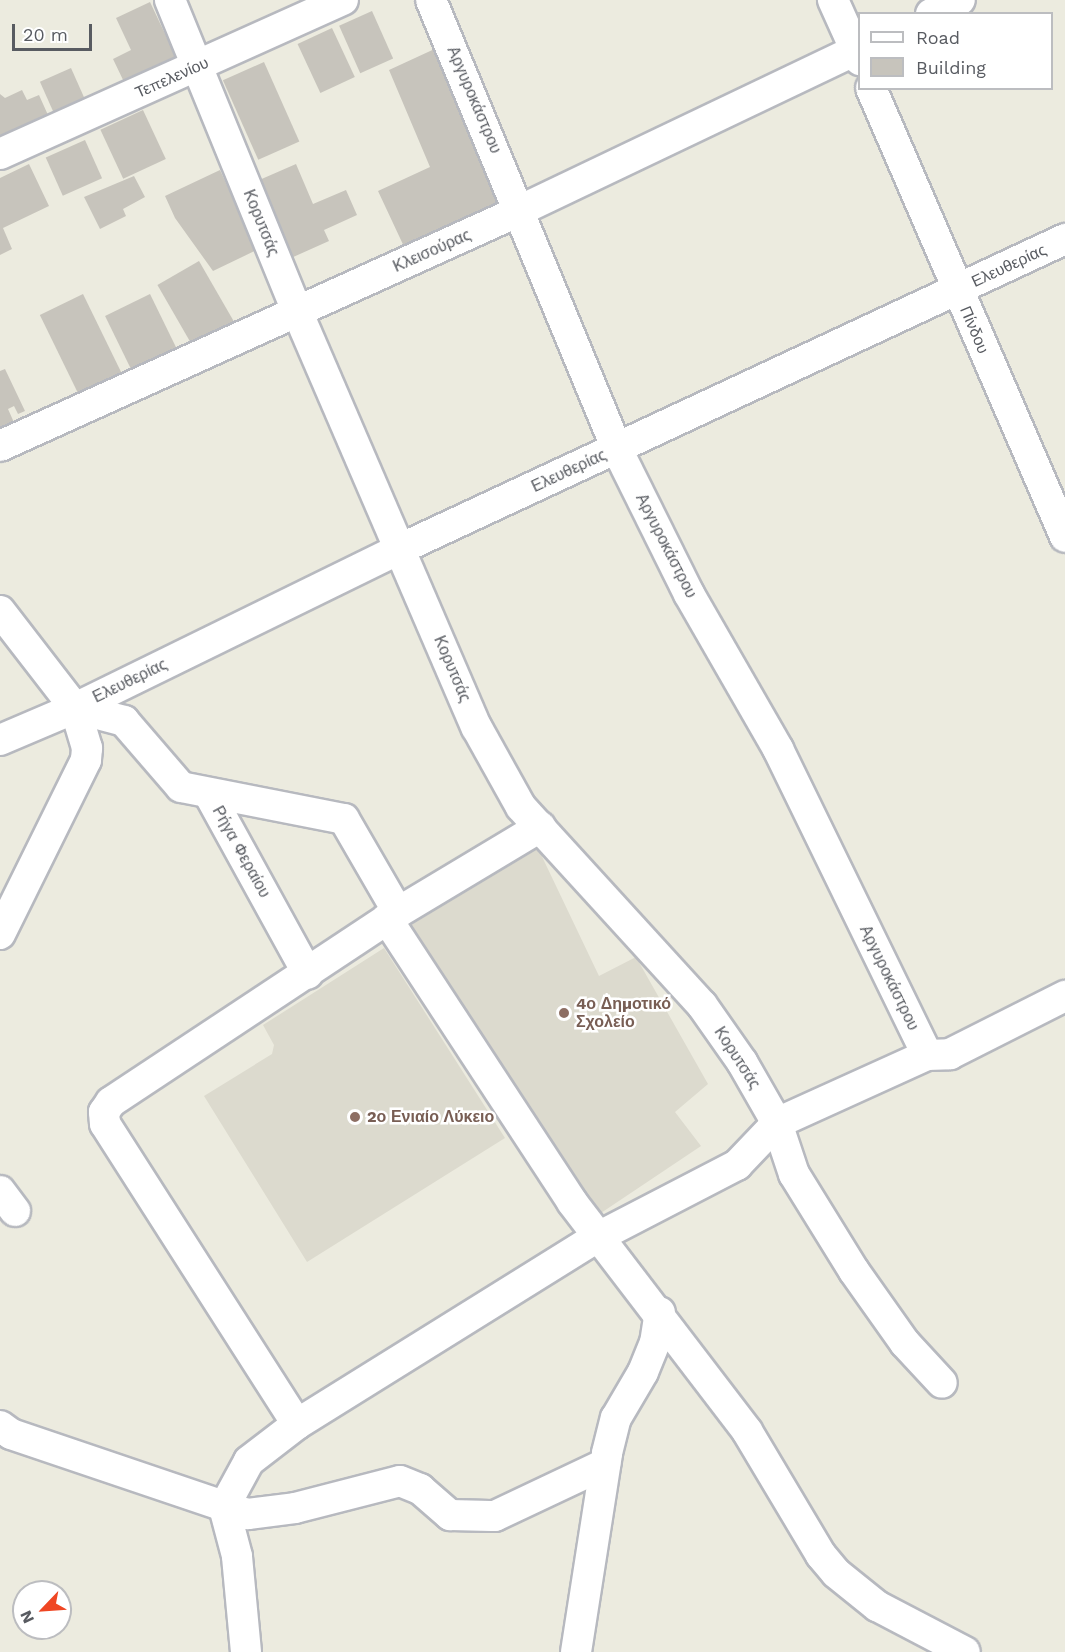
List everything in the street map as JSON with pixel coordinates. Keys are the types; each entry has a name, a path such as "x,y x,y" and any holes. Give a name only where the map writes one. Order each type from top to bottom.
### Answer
{"street":[{"name":"Κορυτσάς","path":"170,0 297,311 477,728 505,783 540,827 702,1005 742,1062 777,1123 794,1174 854,1271 905,1343 942,1383"},
{"name":"Τεπελενίου","path":"0,154 343,0"},
{"name":"Αργυροκάστρου","path":"431,0 519,207 617,449 690,594 778,749 938,1054"},
{"path":"833,0 858,53"},
{"path":"935,12 960,0"},
{"name":"Κλεισούρας","path":"0,446 506,217 519,207 858,53"},
{"name":"Πίνδου","path":"873,90 957,291 1065,537"},
{"name":"Ελευθερίας","path":"0,740 75,708 400,549 1065,239"},
{"path":"0,611 75,708 85,736 86,760 0,934"},
{"name":"Ρήγα Φεραίου","path":"75,708 124,721 169,777 181,787 209,794 308,975"},
{"path":"209,794 344,819 393,915 598,1237 660,1312 747,1431 821,1555 836,1573 900,1621 965,1652"},
{"path":"297,1424 105,1124 104,1112 111,1102 308,975 393,915 540,827"},
{"path":"246,1652 236,1547 224,1507 249,1461 297,1424 598,1237 736,1165 777,1123 938,1054 1065,996"},
{"path":"576,1652 605,1464 616,1419 643,1372 655,1343 660,1312"},
{"path":"0,1426 11,1434 248,1514 295,1508 400,1481 420,1489 450,1515 476,1519 495,1516 605,1464"}],"shaded area":[{"name":"4ο Δημοτικό Σχολείο","path":"536,844 599,976 636,957 708,1084 675,1112 701,1146 592,1219 481,1049 409,921"},
{"name":"2ο Ενιαίο Λύκειο","path":"384,948 505,1138 307,1262 204,1096 272,1054 274,1045 263,1025"}],"building":[{"path":"150,2 177,59 125,84 113,59 131,50 116,18"},
{"path":"372,11 393,59 360,73 339,26"},
{"path":"332,28 355,77 320,93 298,44"},
{"path":"441,46 513,205 407,253 378,191 430,167 389,70"},
{"path":"264,62 299,141 258,160 223,80"},
{"path":"71,68 89,108 58,122 40,82"},
{"path":"22,90 27,100 39,95 52,124 0,148 0,94 5,98"},
{"path":"143,110 166,159 123,179 100,130"},
{"path":"85,140 102,178 63,196 46,157"},
{"path":"29,164 49,206 3,228 12,249 0,255 0,178"},
{"path":"296,164 313,204 346,190 357,215 324,230 329,241 291,258 257,181"},
{"path":"220,170 237,207 245,204 265,246 213,271 175,218 165,196"},
{"path":"134,176 145,197 123,209 126,216 100,229 84,197"},
{"path":"199,261 240,331 198,355 157,285"},
{"path":"83,294 123,376 80,397 40,315"},
{"path":"150,294 180,355 135,377 105,316"},
{"path":"5,369 25,411 18,414 14,406 8,409 16,427 0,434 0,371"}],"place":[{"name":"4ο Δημοτικό Σχολείο","path":"564,1013"},
{"name":"2ο Ενιαίο Λύκειο","path":"355,1117"}]}
